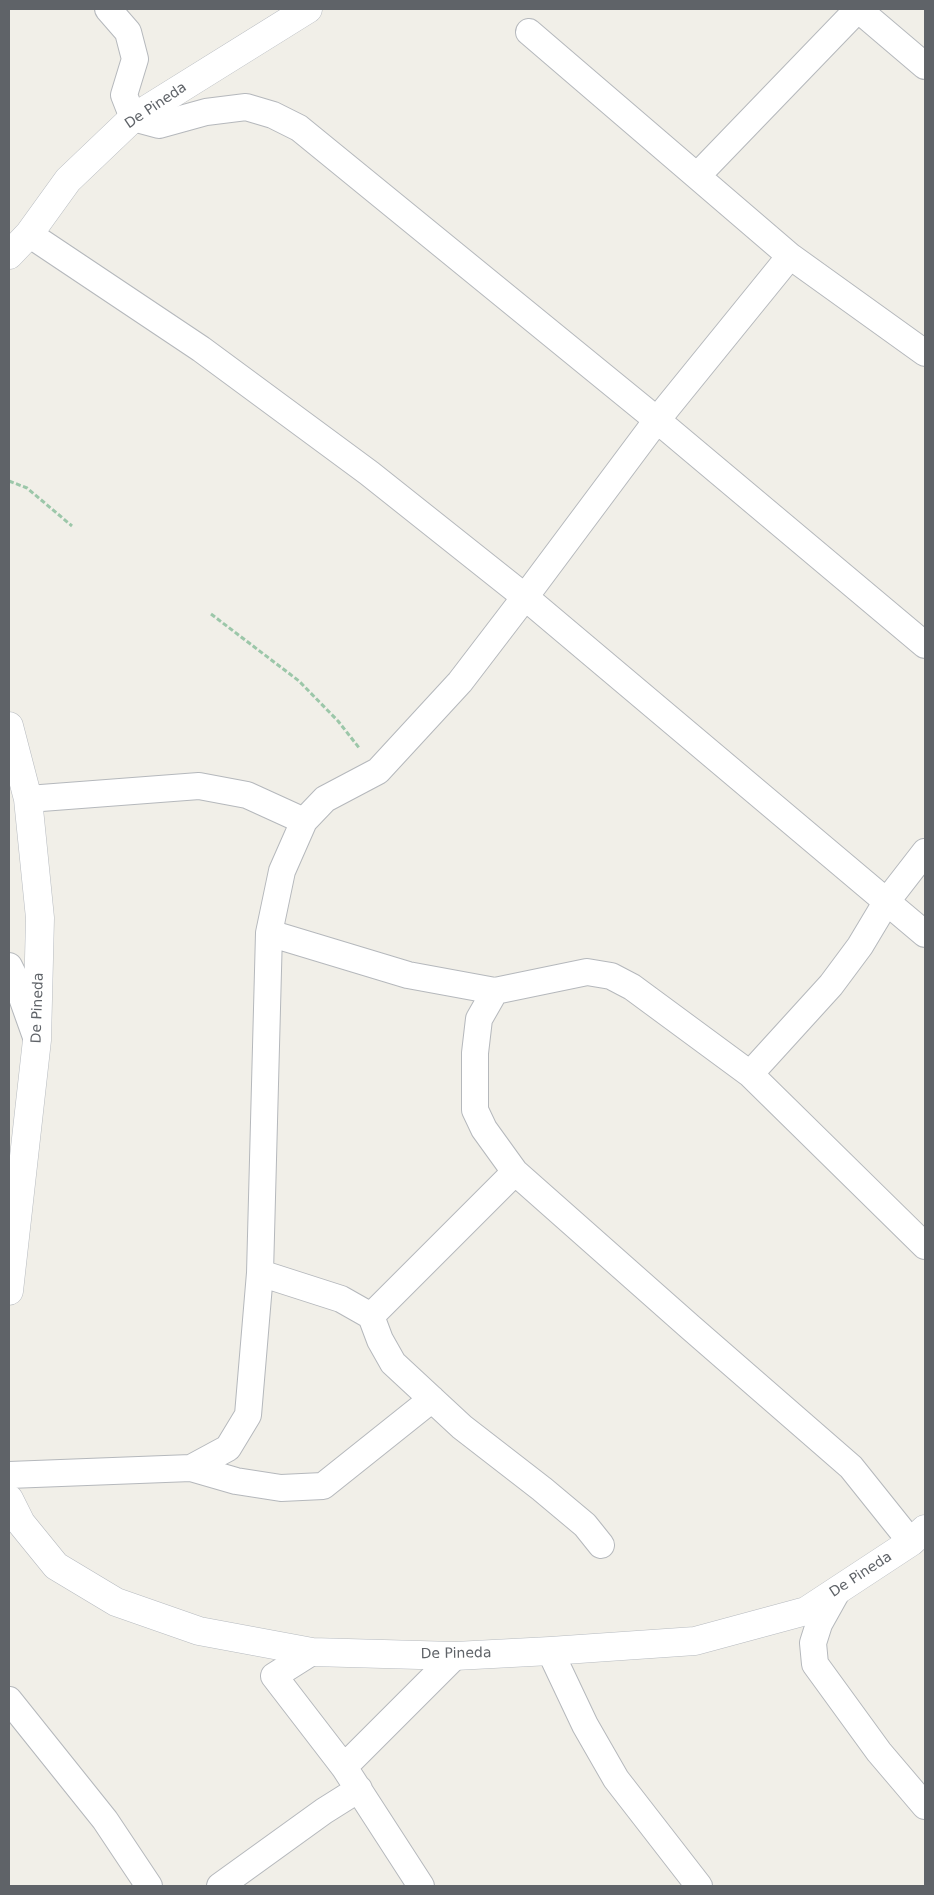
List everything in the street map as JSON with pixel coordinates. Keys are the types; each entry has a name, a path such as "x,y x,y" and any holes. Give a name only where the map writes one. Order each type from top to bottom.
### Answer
{"street":[{"path":"108,9 128,32 134,59 124,95 133,118 159,125 206,112 246,107 273,115 300,128 657,420 925,645"},
{"name":"De Pineda","path":"15,246 68,180 133,118 308,9"},
{"path":"697,176 858,9 925,66"},
{"path":"529,32 790,256 925,353"},
{"path":"15,246 201,349 369,472 525,597 925,934"},
{"path":"191,1468 228,1448 248,1414 260,1273 269,933 282,872 304,821 325,799 378,771 460,682 657,420 790,256"},
{"name":"De Pineda","path":"9,726 28,799 40,918 37,1040 9,1291"},
{"path":"28,799 199,786 247,795 304,821"},
{"path":"750,1074 831,985 860,946 888,901 925,852"},
{"path":"269,933 408,976 495,991 587,972 611,976 632,987 750,1074 925,1246"},
{"path":"9,966 37,1040"},
{"path":"495,991 480,1019 475,1052 475,1110 484,1129 516,1172 851,1467 918,1536"},
{"path":"371,1316 516,1172"},
{"path":"260,1273 341,1299 371,1316 380,1340 393,1363 462,1427 542,1489 585,1526 601,1545"},
{"path":"9,1475 191,1468 236,1480 281,1488 323,1486 432,1399"},
{"name":"De Pineda","path":"9,1499 21,1523 56,1566 116,1602 199,1632 312,1652 455,1656 550,1652 695,1641 806,1611 918,1536"},
{"path":"838,1590 819,1624 813,1643 814,1664 879,1752 925,1806"},
{"path":"312,1652 274,1676 344,1767 422,1886"},
{"path":"550,1652 585,1725 616,1780 699,1886"},
{"path":"344,1767 455,1656"},
{"path":"9,1700 105,1820 149,1886"},
{"path":"220,1886 324,1811 359,1789"}],"path":[{"path":"9,480 27,488 72,526"},
{"path":"211,614 299,681 338,721 378,771"}]}
